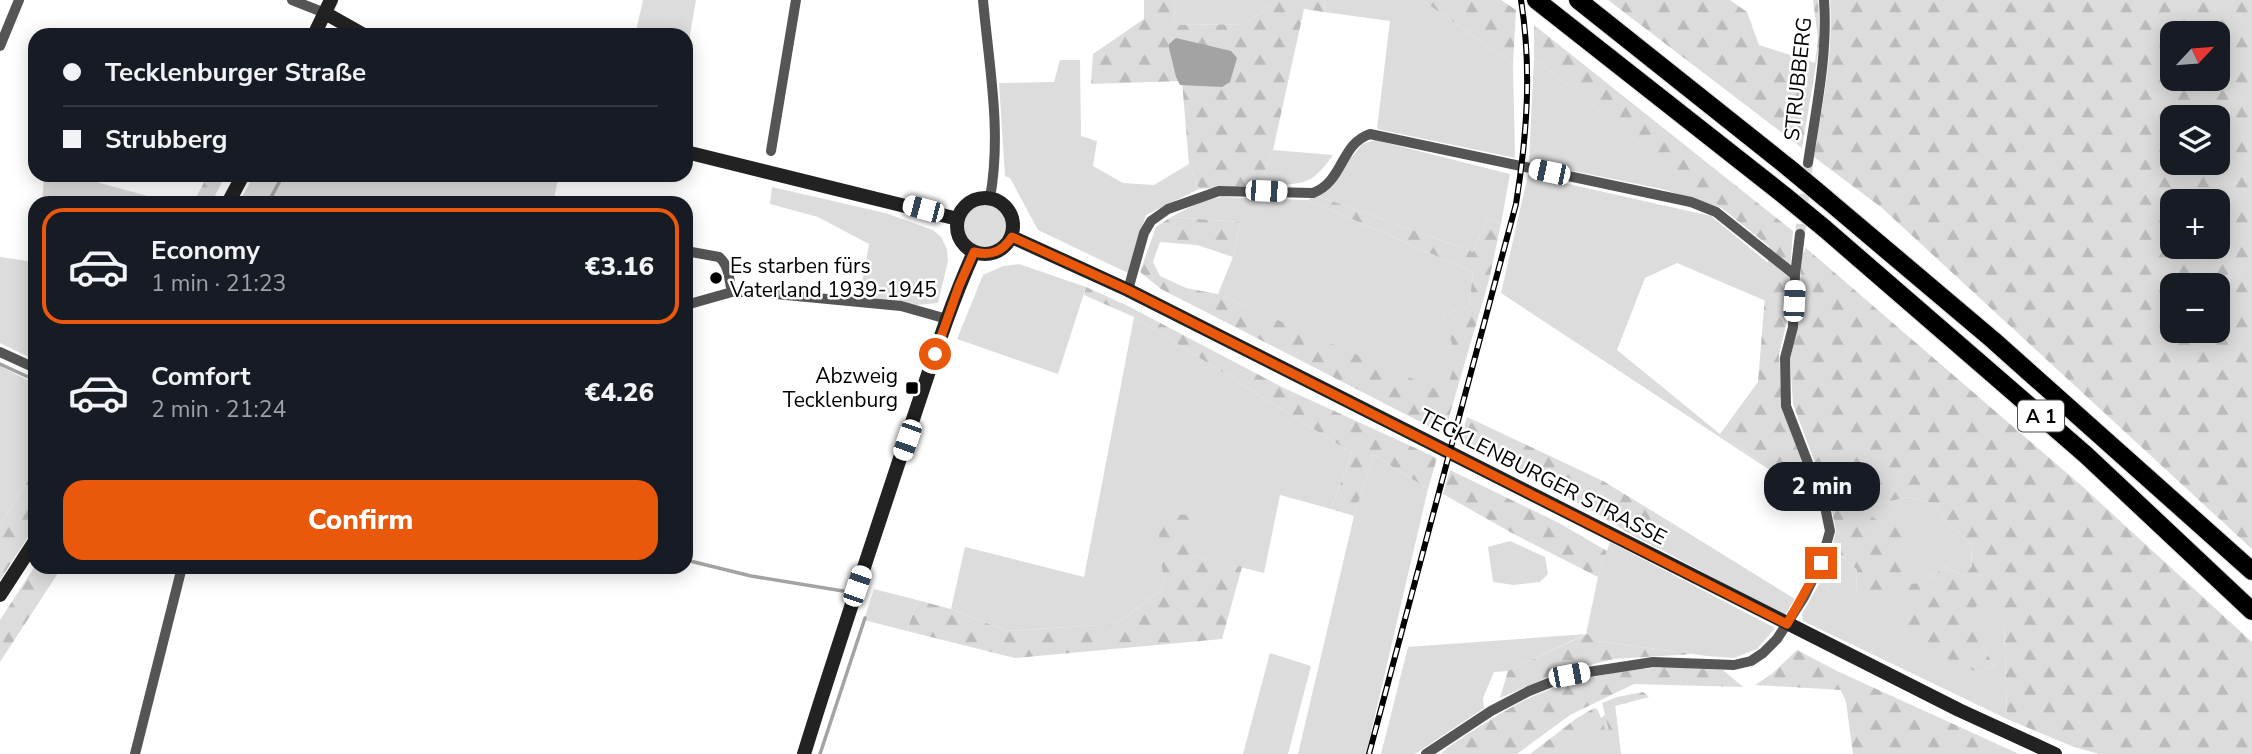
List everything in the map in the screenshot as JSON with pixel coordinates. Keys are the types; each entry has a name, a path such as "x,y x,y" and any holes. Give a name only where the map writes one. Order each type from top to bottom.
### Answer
{"highway":[{"name":"A 1","path":"1536,0 1824,228 2087,455 2252,611"},
{"name":"A 1","path":"1578,0 1789,167 1993,340 2252,571"}],"main road":[{"path":"317,28 328,6 355,28"},
{"path":"693,154 958,219"},
{"path":"990,198 1000,201 1007,208 1014,227 1012,237 1000,250 992,254 974,252 960,239 958,219 966,205 973,200 990,198"},
{"name":"TECKLENBURGER STRASSE","path":"1012,237 1128,290 1787,624 1959,710 2055,754"},
{"path":"804,754 849,610 947,319 974,252"},
{"path":"0,595 28,552"}],"street":[{"path":"0,46 19,0"},
{"path":"292,0 328,6"},
{"path":"771,151 796,0"},
{"path":"982,0 996,137 996,164 990,198"},
{"name":"STRUBBERG","path":"1808,163 1821,71 1826,18 1824,0"},
{"path":"1128,290 1144,233 1151,221 1168,209 1219,191 1313,193 1324,188 1334,178 1354,143 1370,134 1691,202 1716,212 1795,275"},
{"path":"1426,754 1491,711 1529,691 1569,675 1653,662 1734,665 1751,661 1777,639 1821,563 1830,531 1825,507 1786,406 1785,358 1793,327 1800,234"},
{"path":"693,252 723,260 732,292"},
{"path":"693,303 732,292 901,306 947,319"},
{"path":"0,352 28,365"},
{"path":"135,754 180,574"}],"green space":[{"path":"643,0 696,0 691,28 637,28"},
{"path":"1144,0 1174,0 1175,25 1245,24 1277,0 1325,0 1324,12 1304,9 1273,150 1260,185 1199,189 1189,164 1182,81 1091,84 1093,54 1144,19"},
{"path":"1174,0 1277,0 1245,24 1175,25"},
{"path":"1325,0 1422,0 1513,64 1515,158 1377,129 1390,21 1324,12"},
{"path":"1422,0 1501,0 1516,10 1513,64"},
{"path":"1608,0 1730,0 1747,12 1759,45 1815,63 1818,39 1813,0 1818,0 1820,41 1802,148"},
{"path":"1830,0 2252,0 2252,549 1882,208 1814,157 1830,40"},
{"path":"1534,25 1793,231 1786,325 1779,354 1782,409 1817,501 1720,434 1758,382 1769,246 1534,58"},
{"path":"1534,58 1722,208 1662,189 1529,162"},
{"path":"1060,60 1080,60 1081,136 1097,141 1093,166 1123,183 1154,185 1189,164 1199,189 1146,215 1128,273 1038,230 1010,178 1005,176 999,83 1054,82"},
{"path":"1375,140 1510,174 1501,224 1487,219 1473,252 1315,195 1343,156 1352,157 1362,144"},
{"path":"1273,150 1333,155 1310,179 1294,184 1260,185"},
{"path":"1528,175 1711,216 1768,263 1766,301 1677,263 1645,278 1617,350 1720,434 1817,501 1501,293"},
{"path":"44,182 96,182 148,196 42,196"},
{"path":"204,182 222,182 215,196 197,196"},
{"path":"250,182 558,182 554,196 243,196"},
{"path":"772,187 885,213 933,230 941,237 947,249 948,261 938,303 916,305 860,295 869,244 818,217 770,204"},
{"path":"1315,195 1473,252 1487,219 1501,224 1489,280 1444,434 1161,289 1140,272 1156,227 1171,217 1240,222 1233,257 1197,245 1160,242 1153,262 1160,276 1186,288 1218,294 1445,393 1457,358 1442,315 1469,306 1473,272 1308,200"},
{"path":"1222,197 1308,200 1473,272 1469,306 1442,315 1458,358 1445,394 1218,294 1233,257 1240,222 1171,217 1202,201"},
{"path":"985,204 1000,211 1007,226 1000,241 985,248 970,241 963,226 970,211"},
{"path":"1806,248 2083,487 2252,642 2252,754 2099,754 2074,747 2007,719 2004,621 1977,605 1972,614 1986,653 1995,666 1977,672 1921,647 1919,630 1906,628 1903,605 1909,584 1921,583 1945,567 1964,576 1972,566 1971,544 1946,521 1934,504 1909,497 1877,504 1865,498 1864,512 1884,524 1896,521 1909,541 1902,560 1903,575 1877,610 1868,611 1856,595 1857,570 1843,557 1827,589 1819,584 1827,567 1836,531 1831,505 1793,404 1790,359 1797,329 1802,254"},
{"path":"0,257 28,261 28,357 0,343"},
{"path":"1019,264 1086,287 1058,374 957,339 983,275 1003,266"},
{"path":"1086,287 1128,306 1284,388 1437,458 1428,489 1374,455 1354,516 1331,509 1352,453 1134,317 1084,295"},
{"path":"1134,317 1352,453 1331,509 1280,495 1264,573 1192,555 1158,514 1164,588 1116,624 1007,631 951,609 965,547 1084,577"},
{"path":"0,366 28,380 28,480 0,525"},
{"path":"1467,417 1603,481 1672,523 1662,550 1460,440"},
{"path":"1374,455 1428,489 1366,754 1298,754 1354,516"},
{"path":"1450,470 1559,523 1607,551 1598,577 1443,494"},
{"path":"28,480 28,537 0,580 0,525"},
{"path":"1865,497 1877,504 1909,497 1934,504 1946,521 1971,544 1972,566 1964,576 1945,567 1921,583 1920,629 1977,672 1995,666 1986,653 1971,615 1977,604 2004,621 2007,719 1803,621 1802,614 1819,584 1827,589 1843,557 1857,570 1856,595 1877,610 1889,593 1884,524 1863,512"},
{"path":"1157,514 1189,515 1192,555 1242,567 1222,639 1015,658 907,631 917,600 951,609 1007,631 1116,624 1164,588"},
{"path":"1672,523 1795,599 1784,616 1662,550"},
{"path":"1510,541 1545,557 1548,574 1540,582 1514,585 1493,582 1488,547"},
{"path":"1610,542 1775,628 1757,649 1734,658 1597,641 1586,634 1598,577"},
{"path":"30,574 57,574 0,662 0,620"},
{"path":"874,589 917,600 907,631 864,620"},
{"path":"1586,634 1508,671 1494,672 1483,698 1484,708 1415,754 1381,754 1408,647"},
{"path":"1587,634 1597,641 1693,654 1614,659 1555,674 1500,698 1508,671"},
{"path":"1797,650 2019,754 1853,754 1846,702 1841,690 1755,685 1773,673"},
{"path":"1270,653 1311,666 1288,754 1243,754"},
{"path":"1668,667 1723,670 1743,687 1634,684 1570,715 1517,754 1441,754 1492,718 1556,687 1630,670"},
{"path":"1643,692 1649,697 1615,706 1619,742 1612,742 1602,703"},
{"path":"1615,705 1621,754 1549,754 1596,723"},
{"path":"1594,708 1603,722 1610,754 1599,754 1595,724 1549,754 1530,754 1577,718"}],"shaded area":[{"path":"1176,38 1231,51 1237,58 1230,82 1222,87 1180,85 1169,48 1169,44"}],"waterway":[{"path":"272,196 279,182"},
{"path":"0,364 28,377"},
{"path":"693,562 751,576 843,591"},
{"path":"820,754 865,618"}],"tunnel":[{"path":"1800,234 1808,163"}],"railway":[{"path":"1369,754 1516,204 1527,102 1521,0"}],"place":[{"name":"Es starben fürs Vaterland 1939-1945","path":"716,278"},
{"name":"Abzweig Tecklenburg","path":"912,388"}],"route":[{"path":"935,354 974,252 992,254 1000,250 1012,237 1128,290 1787,624 1821,563"}]}
